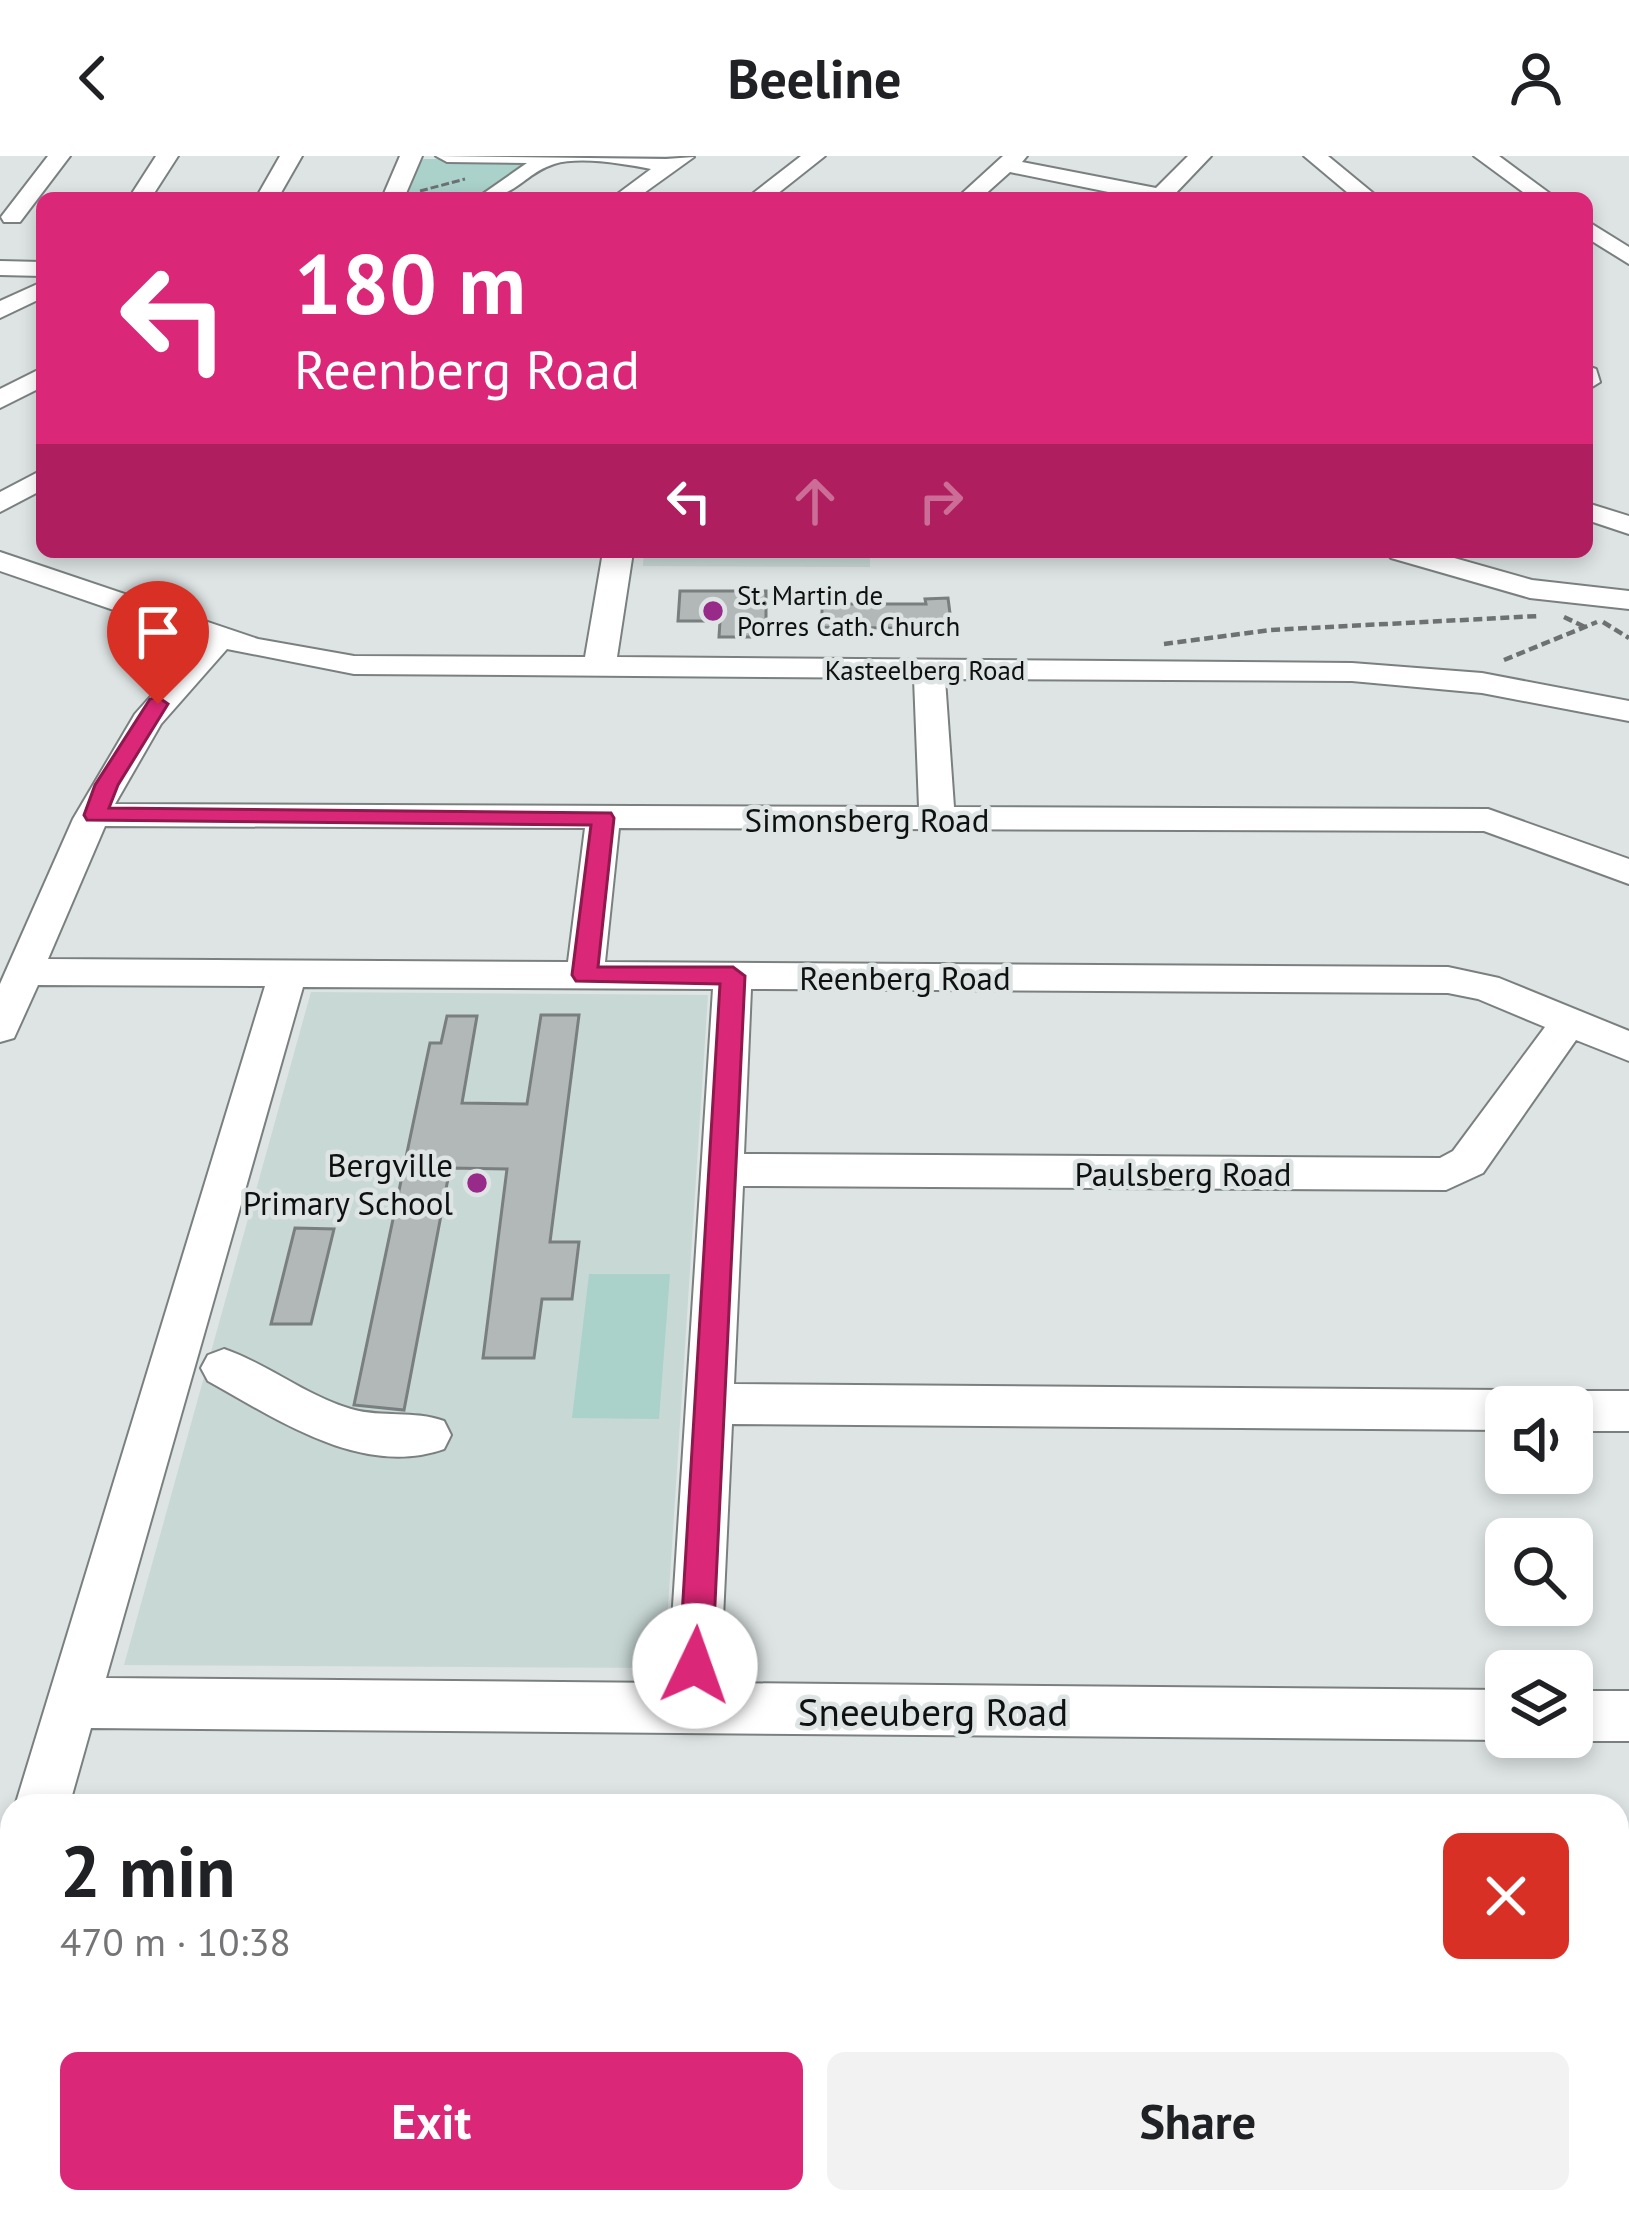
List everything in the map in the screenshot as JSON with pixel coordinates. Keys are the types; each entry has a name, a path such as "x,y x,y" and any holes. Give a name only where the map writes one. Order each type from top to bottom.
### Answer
{"street":[{"path":"6,217 58,156"},
{"path":"144,192 167,156"},
{"path":"270,192 291,156"},
{"path":"396,192 412,156"},
{"path":"447,156 677,161"},
{"path":"766,192 814,156"},
{"path":"1165,192 1200,156"},
{"path":"1315,156 1360,192"},
{"path":"1485,156 1536,192"},
{"path":"497,192 550,157"},
{"path":"632,192 677,161"},
{"path":"975,192 1011,161 1139,192"},
{"path":"1593,232 1629,257"},
{"path":"0,268 36,268"},
{"path":"0,311 36,292"},
{"path":"0,400 36,382"},
{"path":"0,504 36,482"},
{"path":"1593,513 1629,525"},
{"path":"599,669 617,558"},
{"path":"1421,558 1530,590 1622,607"},
{"name":"Kasteelberg Road","path":"0,561 221,638 286,655 372,666 1404,675 1482,683 1629,711"},
{"path":"0,1028 106,785 158,704 186,669 221,638"},
{"path":"929,670 937,819"},
{"name":"Simonsberg Road","path":"95,815 1488,820 1629,872"},
{"path":"585,975 603,818"},
{"name":"Reenberg Road","path":"25,972 1448,980 1486,987 1629,1047"},
{"path":"46,1794 288,974"},
{"path":"693,1709 733,976"},
{"name":"Paulsberg Road","path":"722,1170 1446,1174 1468,1162 1569,1022"},
{"path":"171,1371 231,1358 359,1435 428,1435"},
{"path":"710,1404 1485,1410"},
{"path":"1593,1411 1629,1411"},
{"name":"Sneeuberg Road","path":"73,1703 1485,1715"},
{"path":"1593,1715 1629,1716"}],"path":[{"path":"1488,667 1622,607"},
{"path":"1150,646 1271,631 1536,616 1559,615 1585,627"},
{"path":"1600,620 1629,638"}],"shaded area":[{"path":"644,558 870,558 870,567 643,566"},
{"name":"Bergville Primary School","path":"311,992 708,995 664,1668 124,1665"}],"green space":[{"path":"424,159 524,159 533,166 492,192 402,192 414,163"},
{"path":"589,1274 670,1274 659,1419 572,1418"}],"building":[{"path":"680,591 766,591 766,626 750,626 750,637 719,637 720,621 678,621"},
{"path":"948,598 952,629 822,627 822,604 926,604 925,599"},
{"path":"541,1015 579,1015 550,1242 579,1242 572,1299 542,1299 534,1358 483,1358 507,1169 450,1168 404,1410 354,1405 430,1043 441,1043 447,1016 477,1016 462,1103 527,1104"},
{"path":"295,1228 334,1229 311,1324 271,1324"}],"place":[{"name":"St. Martin de Porres Cath. Church","path":"713,611"},
{"name":"Bergville Primary School","path":"477,1183"}],"route":[{"path":"158,704 106,785 95,815 603,818 585,975 733,976 695,1666"}]}
